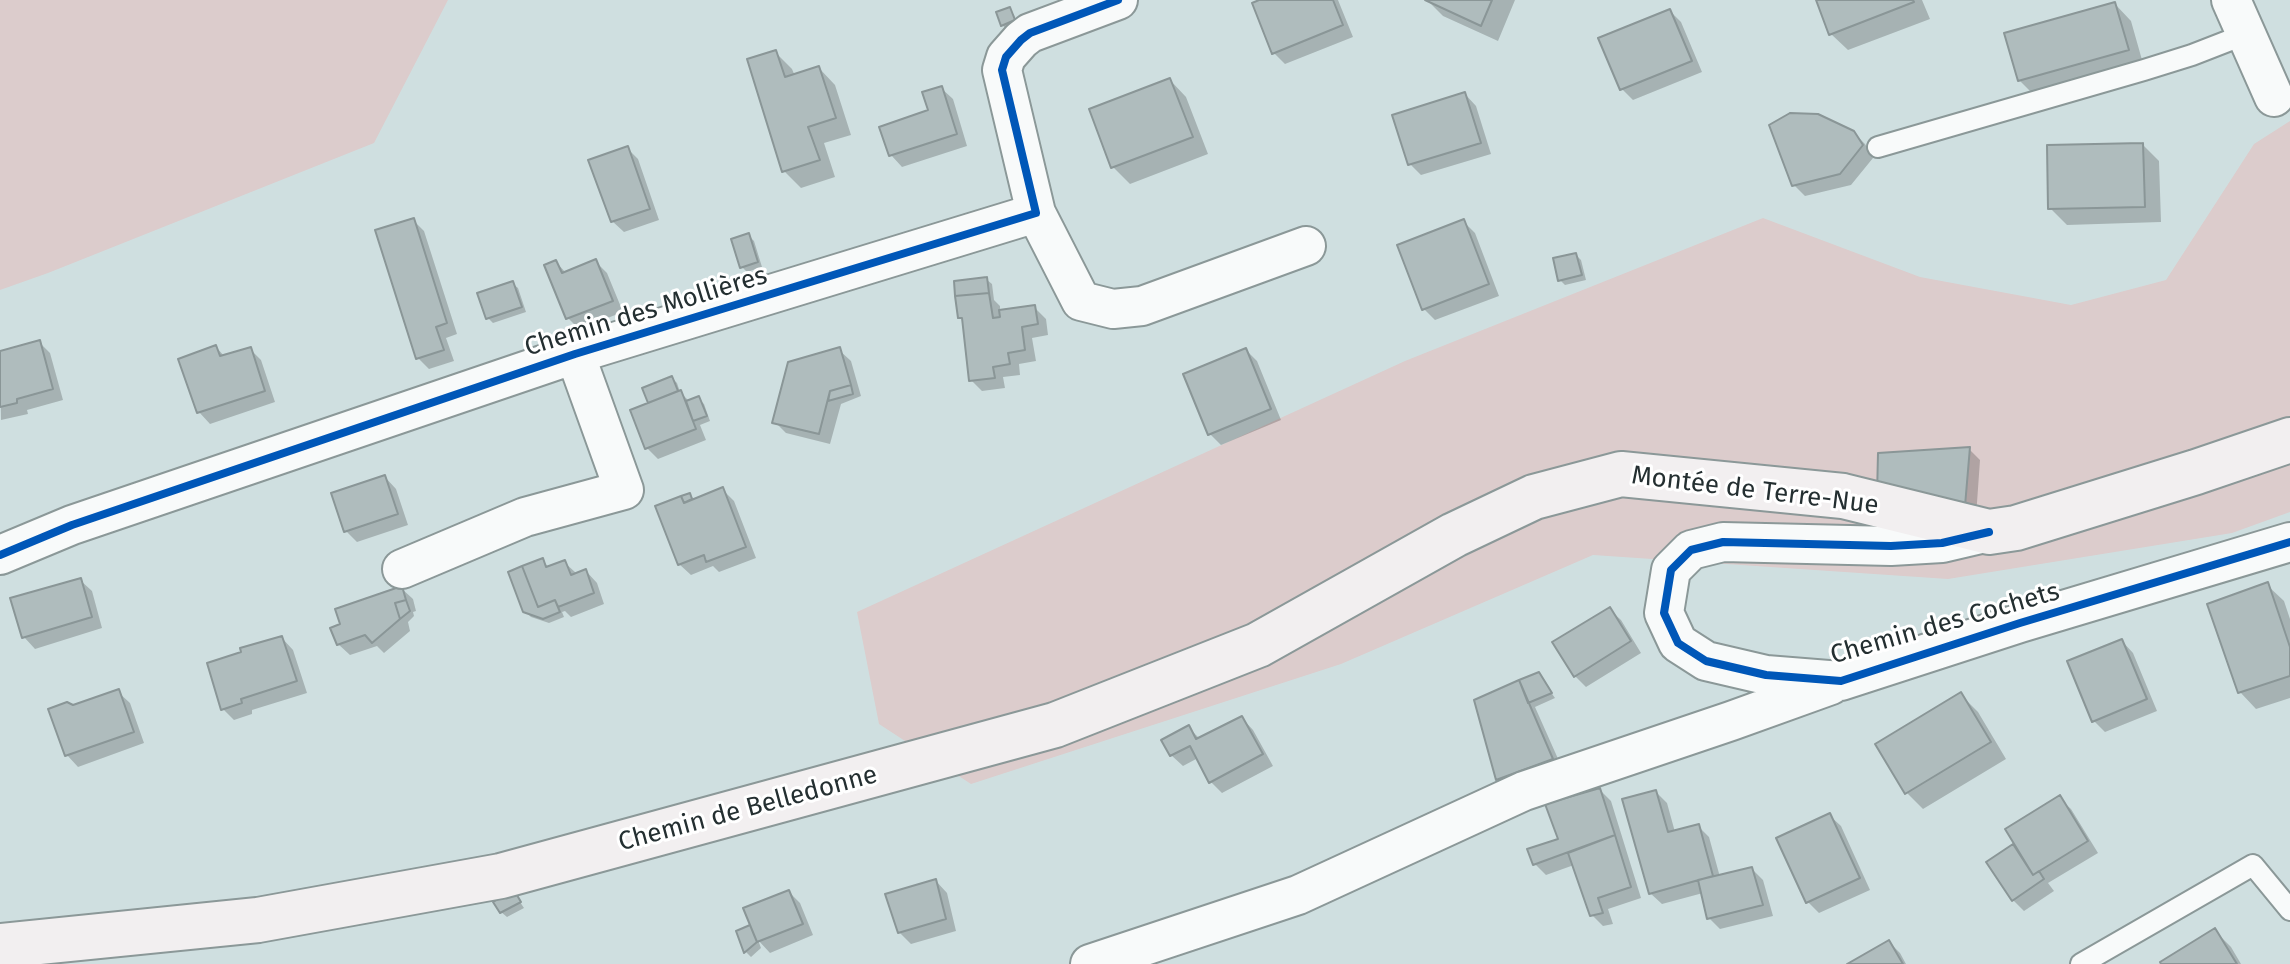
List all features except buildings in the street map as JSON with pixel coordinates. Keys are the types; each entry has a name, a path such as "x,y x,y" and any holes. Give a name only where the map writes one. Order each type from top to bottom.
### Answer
{"main road":[{"name":"Montée de Terre-Nue","path":"1454,535 1534,497 1621,474 1843,496 1989,532 2016,528 2290,440"},
{"name":"Chemin de Belledonne","path":"0,946 258,920 501,876 1055,725 1258,645 1454,535"}],"street":[{"path":"1118,0 1030,33 1006,57 1002,70 1036,213 1081,301 1113,309 1142,306 1306,246"},
{"path":"2231,0 2274,97"},
{"name":"Chemin des Mollières","path":"0,555 72,525 575,354 1036,213"},
{"path":"402,569 525,517 624,490 575,354"},
{"name":"Chemin des Cochets","path":"1841,681 1766,675 1706,661 1678,643 1664,613 1671,570 1691,550 1723,542 1891,546 1942,543 1989,532"},
{"name":"Chemin des Cochets","path":"1090,964 1298,895 1524,791 1841,681 2020,623 2290,542"}],"lane":[{"path":"1878,147 2144,70 2246,34"},
{"path":"2081,964 2253,865 2290,910"}],"shaded area":[{"path":"0,0 448,0 374,143 0,290"},
{"path":"2290,121 2290,512 2232,533 1948,579 1593,555 1341,664 971,784 879,724 857,612 1405,361 1763,218 1920,277 2071,305 2166,280 2254,144"}],"cycle path":[{"path":"0,555 72,525 575,354 1036,213 1002,70 1006,57 1030,33 1118,0"},
{"path":"1989,532 1942,543 1891,546 1723,542 1691,550 1671,570 1664,613 1678,643 1706,661 1766,675 1841,681 2020,623 2290,542"}]}
